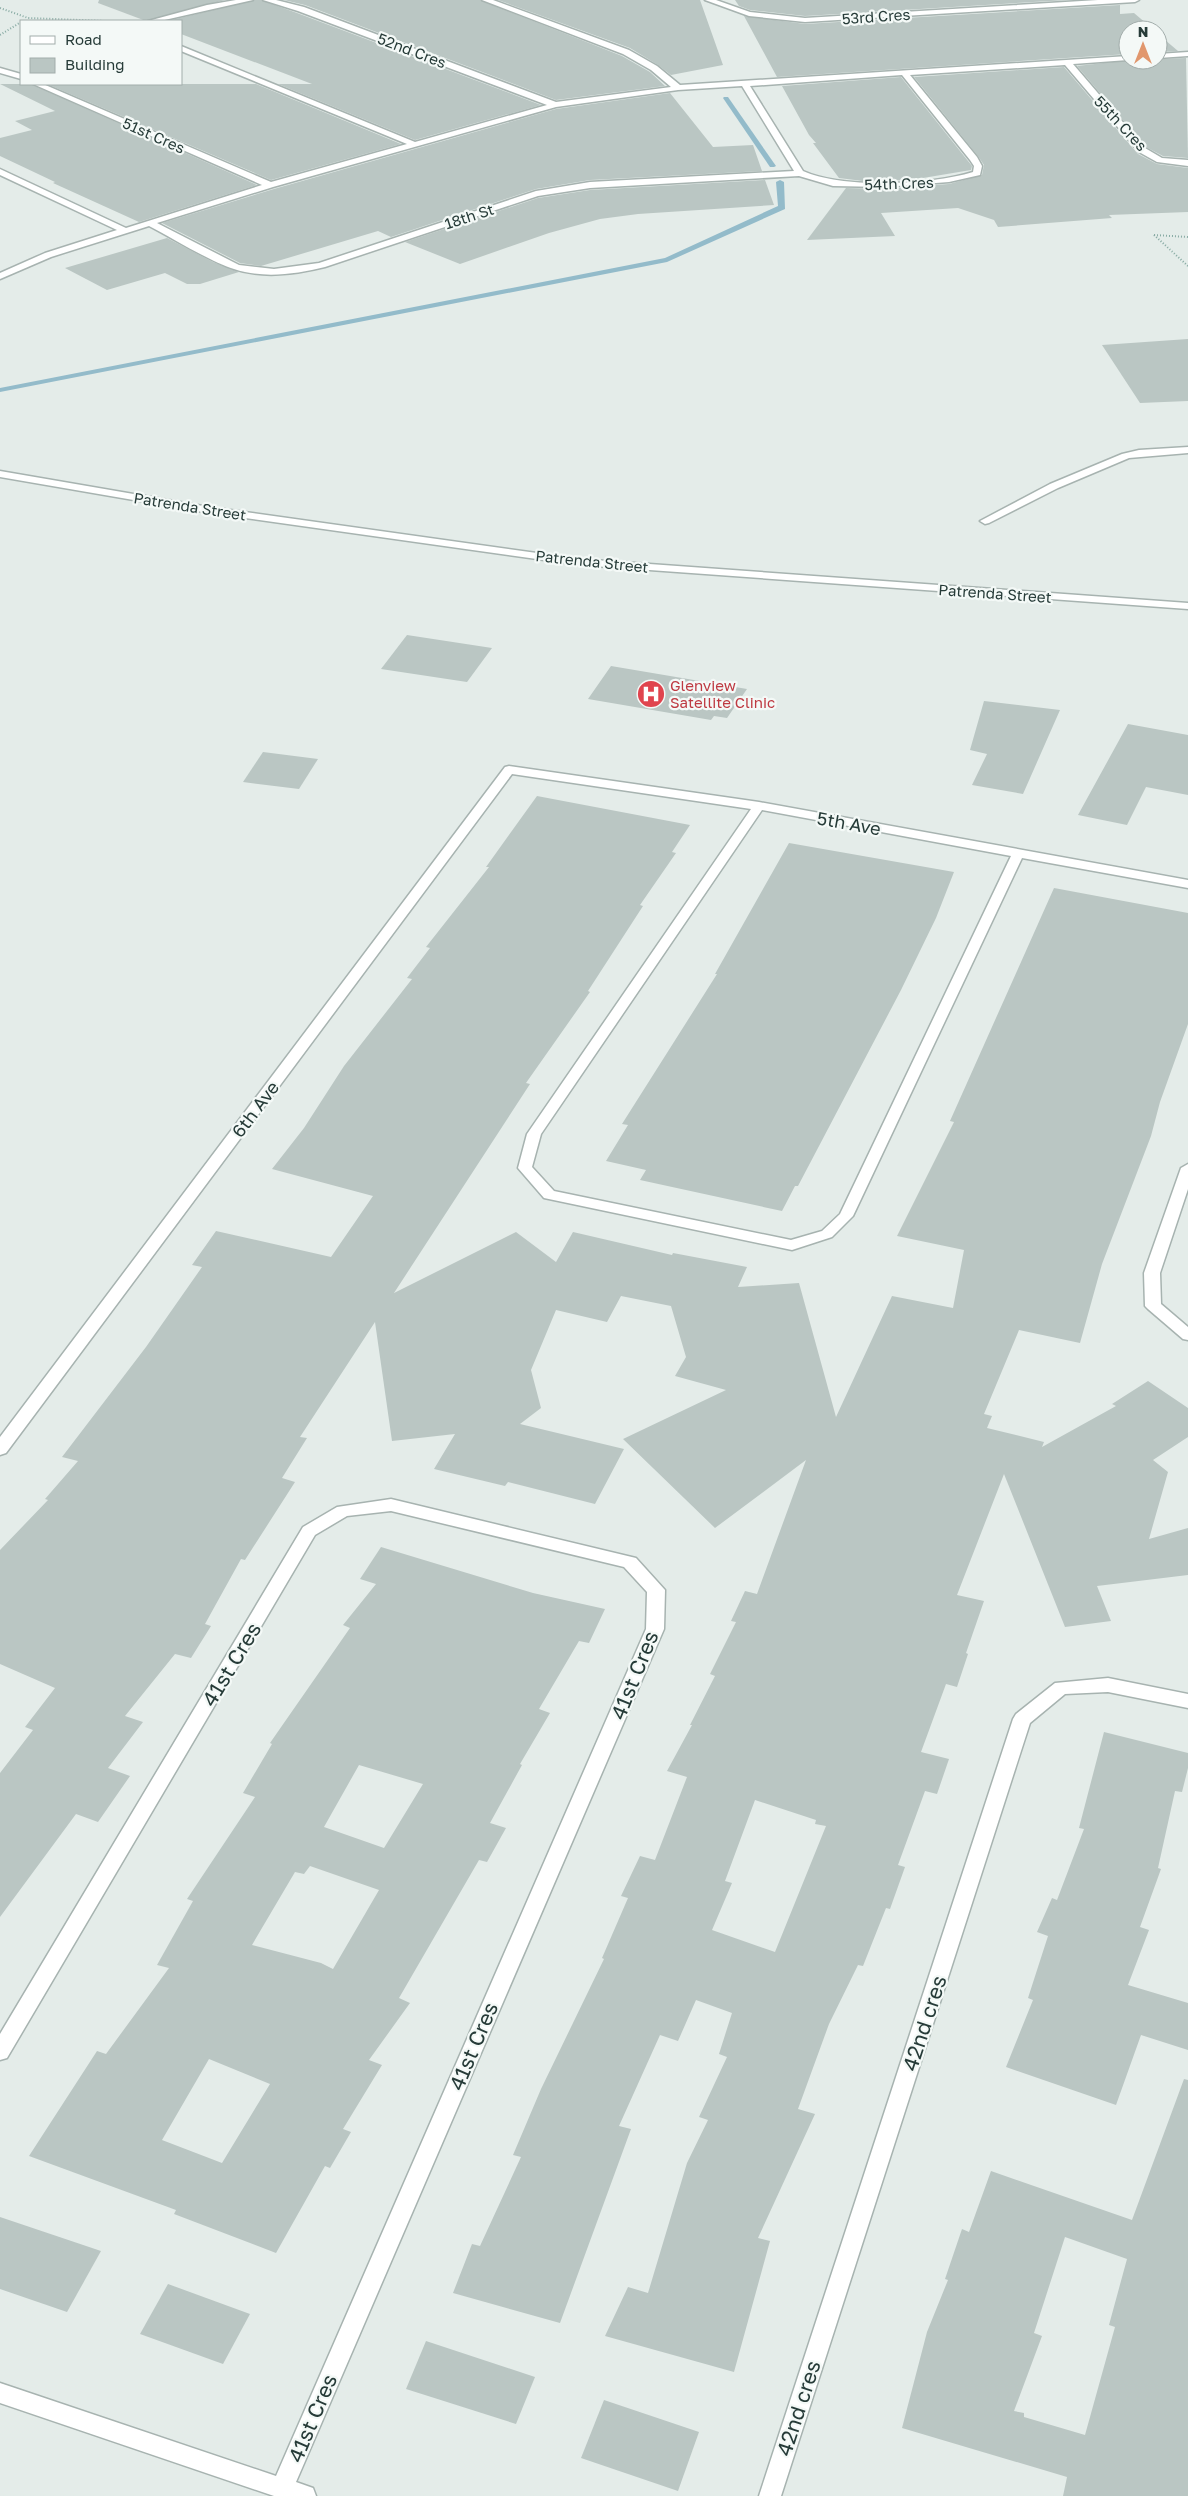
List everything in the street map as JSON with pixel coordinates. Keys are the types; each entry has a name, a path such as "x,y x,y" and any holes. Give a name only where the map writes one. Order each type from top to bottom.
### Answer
{"street":[{"path":"156,20 206,7 249,0"},
{"name":"52nd Cres","path":"267,0 302,9 555,105"},
{"path":"486,0 626,52 654,68 678,88"},
{"name":"53rd Cres","path":"709,0 748,14 805,20 1135,0"},
{"path":"182,48 412,143"},
{"path":"1168,55 1188,54"},
{"path":"0,276 48,255 152,224 270,185 412,143 555,105 678,88 1118,59"},
{"name":"55th Cres","path":"1067,62 1142,150 1160,160 1188,163"},
{"path":"0,70 20,77"},
{"name":"54th Cres","path":"800,173 814,180 858,184 949,180 968,178 977,173 978,166 974,159 903,72"},
{"path":"744,83 800,173"},
{"name":"51st Cres","path":"39,85 270,185"},
{"path":"0,172 126,232"},
{"name":"18th St","path":"152,224 238,267 274,272 300,270 322,265 536,194 590,186 800,173"},
{"path":"985,521 1054,486 1126,456 1140,453 1188,450"},
{"name":"Patrenda Street","path":"0,474 209,510 580,562 1188,606"},
{"name":"5th Ave","path":"509,770 759,806 1188,884"},
{"name":"6th Ave","path":"0,1449 509,770"},
{"path":"759,806 534,1134 525,1168 549,1195 792,1246 827,1234 846,1216 1018,853"},
{"path":"1188,1168 1152,1273 1153,1306 1188,1335"},
{"name":"41st Cres","path":"0,2052 309,1531 343,1511 391,1505 630,1562 656,1590 655,1629 282,2488"},
{"name":"42nd cres","path":"770,2496 1022,1719 1061,1688 1108,1685 1188,1701"},
{"path":"0,2393 305,2496"}],"path":[{"path":"0,8 28,18 80,20"},
{"path":"0,35 20,23"},
{"path":"1188,237 1154,235 1162,247 1183,260 1188,266"}],"building":[{"path":"99,0 225,0 150,20 143,20 98,3"},
{"path":"261,0 541,105 415,140 278,84 312,84 182,34 182,20 171,20"},
{"path":"284,0 480,0 622,56 650,72 665,86 556,100 305,5"},
{"path":"498,0 700,0 723,65 671,75 630,48"},
{"path":"735,0 1067,0 805,16 750,10 739,6"},
{"path":"1120,5 1120,14 1134,13 1142,20 1118,20 1118,55 777,77 744,16 805,24"},
{"path":"1168,42 1178,51 1168,52"},
{"path":"1186,58 1188,158 1163,156 1146,147 1077,66 1118,61 1118,70 1168,70 1168,59"},
{"path":"1064,67 1138,154 1157,164 1188,168 1188,212 1109,215 1112,218 998,227 994,220 958,208 881,213 895,236 807,240 846,188 884,189 949,184 982,175 984,165 978,156 914,77"},
{"path":"901,77 972,166 971,170 911,180 863,181 839,178 813,143 816,143 809,135 782,86"},
{"path":"0,84 33,85 257,185 139,222 53,183 55,182 0,156 0,138 32,130 15,121 55,111"},
{"path":"256,84 401,144 271,180 49,85"},
{"path":"670,93 713,147 753,145 762,171 590,180 536,189 391,237 378,231 261,266 240,263 162,223 274,189 556,109"},
{"path":"765,180 774,205 638,214 600,219 549,233 460,264 405,242 538,198 590,190"},
{"path":"167,238 213,262 239,272 200,284 187,284 165,273 107,290 65,268"},
{"path":"1188,339 1188,401 1140,403 1102,345"},
{"path":"407,635 492,648 467,682 381,669"},
{"path":"611,666 747,689 727,718 714,716 711,720 588,699"},
{"path":"984,701 1060,710 1023,794 972,785 987,754 970,750"},
{"path":"1128,724 1188,735 1188,795 1146,787 1127,825 1078,815"},
{"path":"263,752 318,759 299,789 243,782"},
{"path":"537,796 690,825 672,852 676,853 640,905 643,906 588,991 590,992 526,1083 530,1084 394,1293 516,1232 556,1262 573,1232 672,1255 673,1253 747,1267 738,1287 799,1283 836,1417 892,1296 953,1308 964,1250 897,1236 954,1122 950,1121 1054,888 1188,913 1188,1024 1160,1102 1151,1136 1102,1264 1080,1343 1019,1330 984,1414 992,1416 987,1428 1044,1442 1042,1447 1116,1406 1112,1404 1148,1381 1188,1408 1188,1437 1153,1460 1168,1472 1149,1539 1188,1528 1188,1575 1097,1586 1111,1621 1065,1627 1004,1474 957,1595 984,1601 966,1653 968,1654 957,1687 946,1684 921,1752 949,1759 937,1794 925,1791 898,1865 905,1867 890,1909 886,1908 863,1966 858,1965 829,2024 798,2109 815,2114 758,2238 770,2241 734,2372 605,2336 628,2287 648,2293 687,2163 708,2120 699,2117 727,2057 719,2054 732,2013 696,2000 678,2041 660,2035 619,2126 631,2129 560,2323 453,2293 472,2244 480,2246 521,2157 513,2155 541,2089 604,1959 602,1958 628,1898 621,1896 640,1856 655,1860 687,1777 667,1771 692,1725 690,1725 715,1676 710,1674 736,1622 731,1621 745,1591 757,1594 806,1460 715,1528 623,1439 726,1390 675,1376 686,1357 671,1306 621,1296 607,1322 556,1310 531,1370 541,1408 520,1424 624,1449 595,1504 508,1482 505,1486 434,1469 455,1434 392,1441 375,1322 300,1437 307,1438 282,1478 295,1482 245,1560 241,1559 205,1624 211,1626 191,1658 175,1654 125,1716 143,1722 108,1768 130,1776 98,1822 76,1814 0,1917 0,1773 33,1730 25,1727 55,1688 0,1664 0,1550 48,1500 45,1499 78,1461 62,1457 146,1347 202,1267 192,1265 216,1231 331,1257 373,1196 272,1169 304,1128 344,1066 412,979 407,978 430,948 426,947 489,867 486,867","holes":["755,1800 816,1820 815,1824 826,1826 775,1952 712,1930 732,1883 725,1881"]},
{"path":"789,843 954,872 936,918 901,990 798,1186 795,1186 782,1211 640,1180 646,1170 606,1161 628,1125 622,1124 717,974 715,974"},
{"path":"381,1547 533,1593 605,1609 589,1643 579,1641 539,1709 550,1713 520,1764 522,1765 490,1823 506,1828 487,1862 479,1860 399,1998 410,2003 369,2060 382,2065 343,2129 351,2132 330,2168 325,2166 276,2253 174,2214 176,2210 29,2156 97,2051 106,2054 169,1968 157,1965 193,1901 187,1899 255,1797 243,1793 272,1744 270,1743 350,1628 343,1625 376,1584 360,1579","holes":["359,1765 423,1784 384,1848 324,1827","310,1866 379,1890 333,1969 321,1963 252,1945 295,1872 304,1874","209,2059 270,2084 222,2163 162,2140"]},
{"path":"1104,1732 1188,1753 1188,1768 1182,1792 1175,1791 1158,1868 1161,1869 1140,1927 1149,1930 1128,1985 1188,2003 1188,2050 1141,2035 1116,2105 1006,2067 1033,2000 1028,1998 1048,1936 1037,1932 1052,1898 1057,1900 1084,1829 1079,1828"},
{"path":"1184,2079 1188,2080 1188,2496 1063,2496 1067,2477 902,2428 927,2332 948,2280 945,2279 962,2229 969,2232 991,2171 1132,2220","holes":["1065,2237 1127,2259 1109,2325 1115,2327 1085,2435 1024,2417 1024,2413 1014,2411 1042,2336 1034,2333"]},
{"path":"0,2217 101,2251 67,2312 0,2289"},
{"path":"168,2284 250,2314 223,2364 140,2334"},
{"path":"426,2341 535,2377 516,2424 406,2389"},
{"path":"604,2400 699,2432 678,2491 581,2458"}],"waterway":[{"path":"726,98 772,166"},
{"path":"0,390 667,260 782,207 780,182"}],"place":[{"name":"Glenview Satellite Clinic","path":"651,694"}]}
